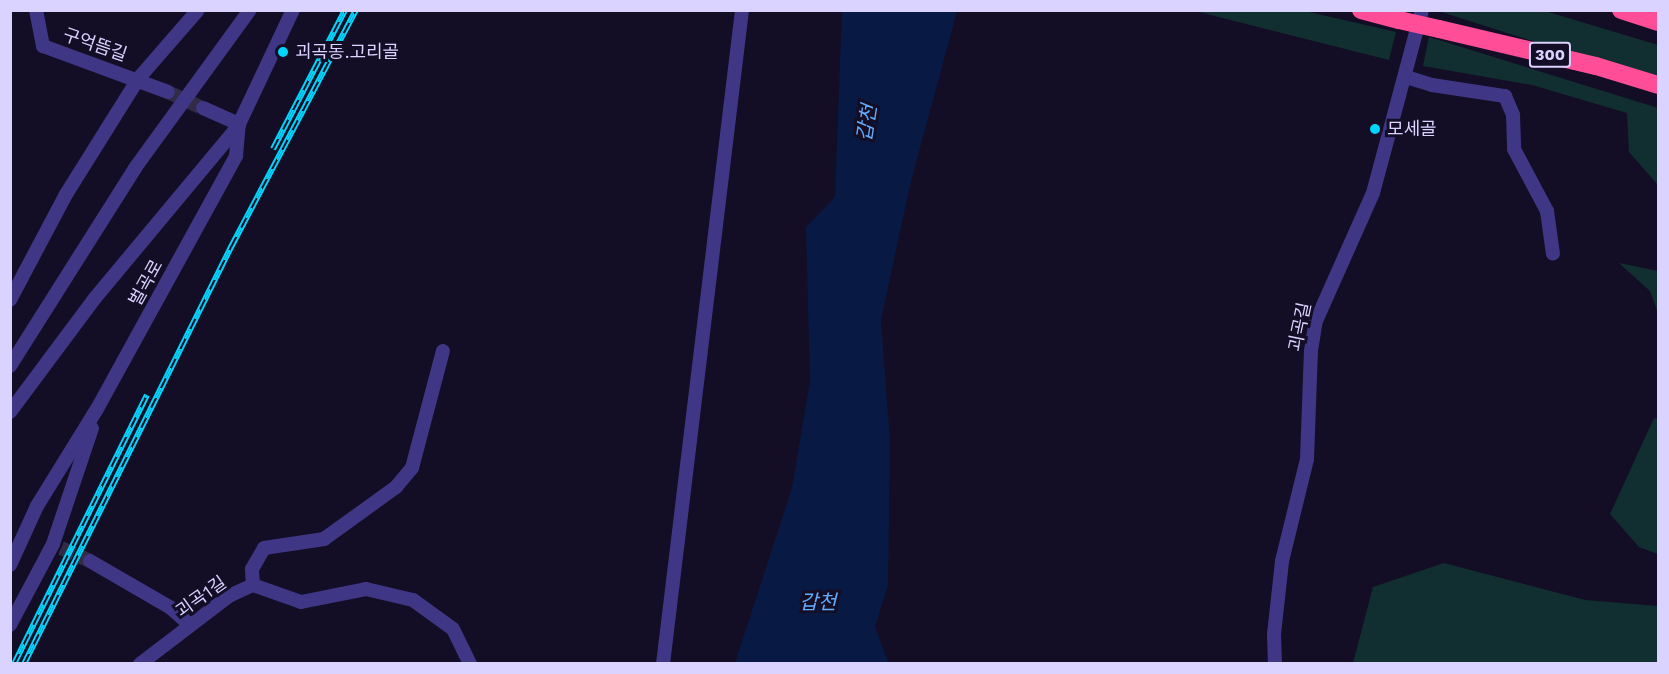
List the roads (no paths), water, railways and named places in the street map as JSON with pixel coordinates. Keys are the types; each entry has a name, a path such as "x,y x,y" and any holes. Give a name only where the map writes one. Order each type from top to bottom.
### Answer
{"highway":[{"name":"300","path":"1361,10 1596,66 1659,86"},
{"path":"1621,10 1659,22"}],"street":[{"name":"구억뜸길","path":"36,10 43,46 138,79 168,92"},
{"path":"10,300 65,196 138,79 198,10"},
{"path":"10,366 135,168 250,10"},
{"name":"벌곡로","path":"10,564 37,506 97,409 236,156 239,124 293,10"},
{"path":"663,663 742,10"},
{"name":"괴곡길","path":"1275,663 1274,634 1282,561 1308,459 1311,351 1316,321 1373,193 1406,77 1422,10"},
{"path":"1406,77 1432,85 1505,96 1513,115 1514,149 1547,211 1553,254"},
{"path":"10,412 95,298 239,124 203,108"},
{"path":"253,585 252,569 264,548 324,539 396,487 406,474 420,441 443,351"},
{"path":"10,625 57,546 97,409"},
{"path":"90,561 171,608 190,625"},
{"name":"괴곡1길","path":"140,663 229,596 253,585 301,602 366,589 413,600 453,629 470,663"}],"water":[{"name":"갑천","path":"842,11 957,11 910,185 881,320 890,443 888,585 875,627 888,662 735,663 792,488 810,381 806,227 835,197"}],"tunnel":[{"path":"168,92 203,108"},
{"path":"61,548 90,561"}],"railway":[{"path":"273,149 345,10"},
{"path":"24,664 231,247 356,10"},
{"path":"14,664 147,395"}],"place":[{"name":"괴곡동.고리골","path":"283,52"},
{"name":"모세골","path":"1375,129"}]}
